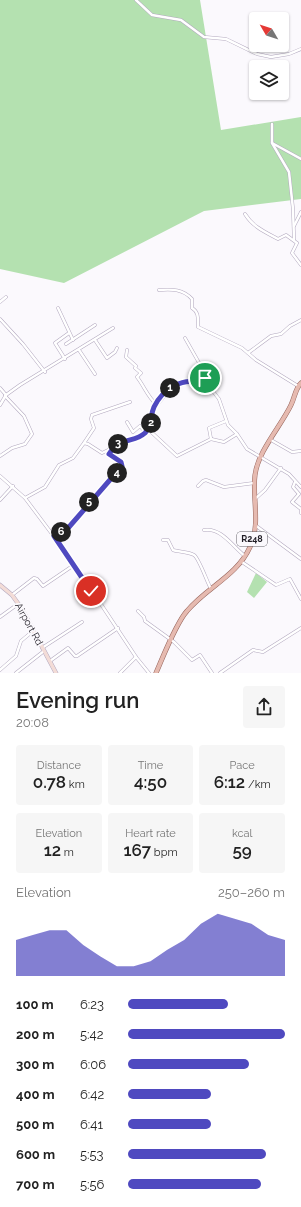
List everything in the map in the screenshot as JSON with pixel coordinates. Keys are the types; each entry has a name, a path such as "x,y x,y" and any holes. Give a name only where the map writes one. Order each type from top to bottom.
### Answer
{"main road":[{"name":"R248","path":"156,673 180,620 188,610 242,562 251,545 254,525 255,473 271,440 292,404 299,385"},
{"name":"Airport Rd","path":"0,585 12,595 55,670 60,673"}],"street":[{"path":"136,0 152,15 181,20 204,37 226,39 249,50"},
{"path":"257,52 272,56 289,54 301,49"},
{"path":"272,124 272,143 289,172 294,239 297,243 292,253 301,265"},
{"path":"272,143 301,159"},
{"path":"294,226 301,212"},
{"path":"245,214 251,224 266,233 278,239 286,235 294,239"},
{"path":"159,290 175,289 188,294 192,299 192,308 196,310 198,316 198,327 242,348 256,360 299,385"},
{"path":"0,302 6,297"},
{"path":"58,308 73,340"},
{"path":"0,319 23,344 45,372"},
{"path":"248,353 271,336 281,334 290,326 301,320"},
{"path":"66,344 95,325"},
{"path":"0,405 6,396 113,328"},
{"path":"65,359 55,343 70,333"},
{"path":"185,338 202,368 206,380 202,384"},
{"path":"95,340 107,358 115,352 117,348"},
{"path":"80,350 95,374"},
{"path":"128,350 126,357 141,373 137,377 151,399 156,404"},
{"path":"84,443 102,453 111,450 122,442 136,438 148,429 156,404 173,386 191,382 202,384 212,390 219,399 226,421 247,449 261,459 281,468 295,478 295,482 301,487"},
{"path":"0,388 24,416 32,434 24,444 12,448 0,456"},
{"path":"25,498 45,487 59,465 73,458 94,428 91,419 92,416 130,402"},
{"path":"211,439 209,428 226,421"},
{"path":"127,422 134,432 140,426 145,432"},
{"path":"148,429 177,456 211,439 224,442 237,434"},
{"path":"271,440 292,452 301,451"},
{"path":"54,536 69,527 122,466 121,462 109,454 111,450"},
{"path":"255,499 265,490 281,468"},
{"path":"0,476 25,498 54,536 118,628 136,657 149,673"},
{"path":"198,486 206,480 224,487 254,483"},
{"path":"295,482 293,487 299,494 292,502 301,509 301,513"},
{"path":"0,500 13,486"},
{"path":"254,525 301,559"},
{"path":"204,530 209,529 218,532 245,556"},
{"path":"163,540 168,540 173,550 194,555 199,560 203,574 211,589"},
{"path":"242,562 276,584 290,579 301,599"},
{"path":"12,595 34,578 37,579 43,586 74,565"},
{"path":"0,617 18,604"},
{"path":"138,611 144,617 145,621 174,642 192,660 200,655 212,673"},
{"path":"16,673 43,649 82,622"},
{"path":"50,661 68,648 75,656 77,656 118,628"},
{"path":"220,673 247,653 253,650 263,652 301,628"},
{"path":"0,670 16,656 21,641 33,631"},
{"path":"120,673 136,657"},
{"path":"51,673 55,670"}],"green space":[{"path":"0,0 200,0 221,130 301,117 301,199 204,211 64,283 0,269"},
{"path":"256,573 267,582 254,598 247,592"}],"route":[{"path":"91,591 73,562 54,536 69,527 96,494 108,485 122,466 121,462 109,454 111,450 126,440 143,435 151,424 156,404 170,388 179,384 191,382 202,384 206,380 205,378"}]}
